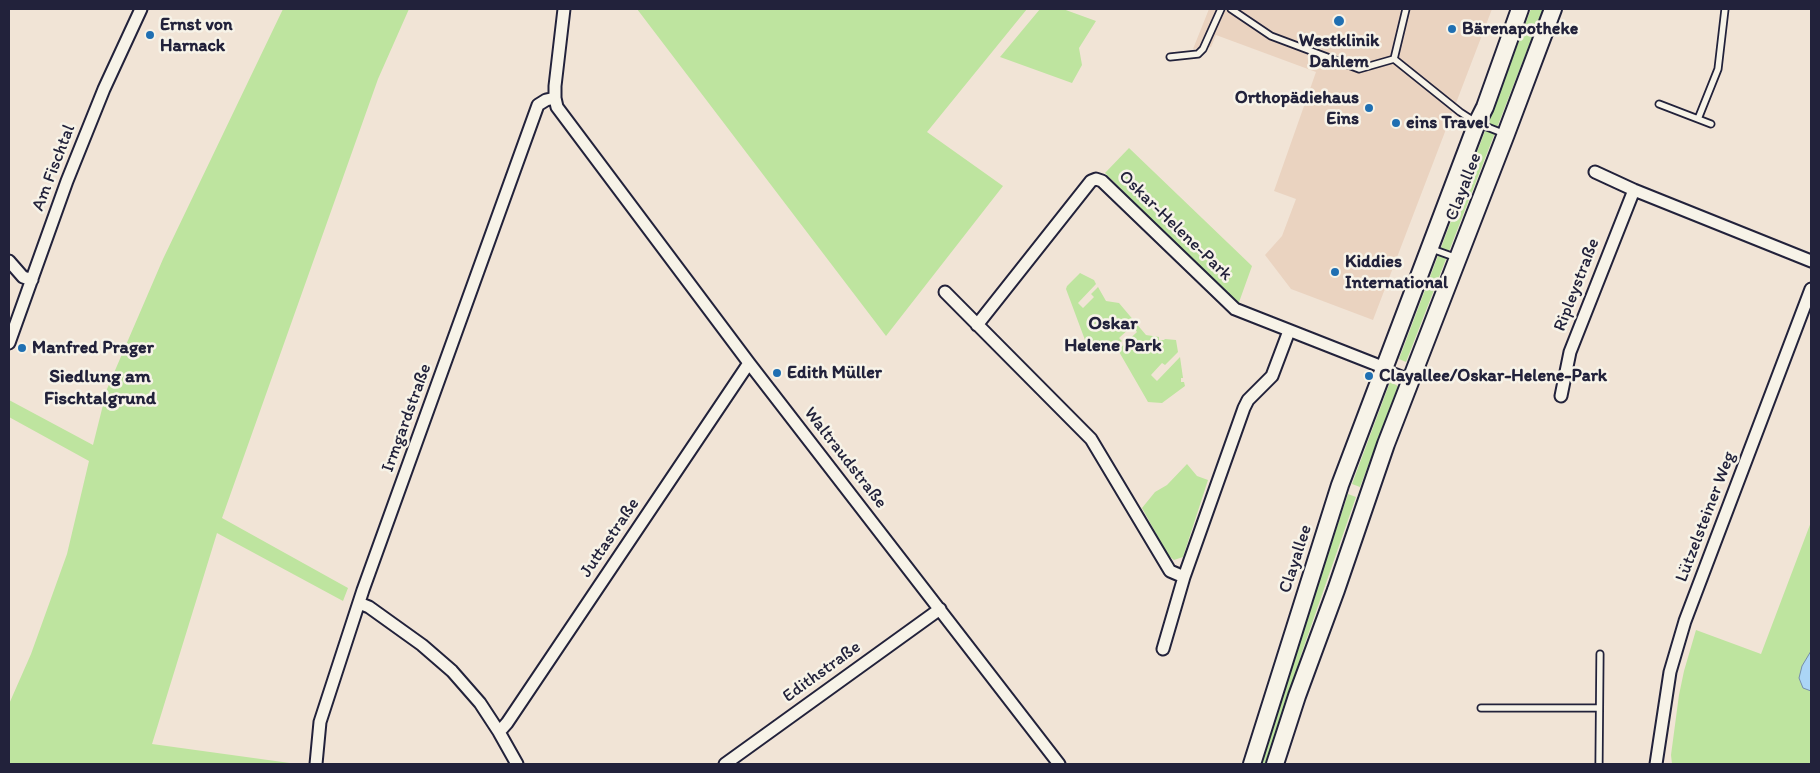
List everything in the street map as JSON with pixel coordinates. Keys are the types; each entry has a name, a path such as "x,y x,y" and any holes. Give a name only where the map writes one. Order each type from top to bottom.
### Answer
{"main road":[{"name":"Clayallee","path":"1252,764 1340,485 1477,123 1485,107 1520,9"},
{"name":"Clayallee","path":"1275,764 1386,444 1506,134 1552,9"}],"street":[{"name":"Am Fischtal","path":"9,343 67,181 104,89 141,9"},
{"path":"555,98 564,9"},
{"name":"Waltraudstraße","path":"555,98 557,107 750,363 1059,764"},
{"name":"Irmgardstraße","path":"316,764 320,722 359,603 538,105 546,100 555,98"},
{"path":"1595,172 1634,190 1811,261"},
{"name":"Oskar-Helene-Park","path":"978,325 1090,181 1096,179 1102,181 1236,309 1384,368"},
{"name":"Ripleystraße","path":"1561,396 1570,352 1634,190"},
{"path":"9,262 23,277 32,280"},
{"name":"Lützelsteiner Weg","path":"1656,764 1670,672 1685,621 1811,289"},
{"path":"945,292 1091,439 1170,571 1184,577"},
{"path":"1163,650 1184,577 1244,408 1248,400 1272,376 1289,331"},
{"name":"Juttastraße","path":"499,732 750,363"},
{"path":"359,603 369,607 422,645 452,671 480,703 517,764"},
{"name":"Edithstraße","path":"724,764 940,609"}],"lane":[{"path":"1170,57 1198,54 1203,49 1221,9"},
{"path":"1231,9 1272,36 1359,69 1394,59"},
{"path":"1394,59 1406,9"},
{"path":"1698,119 1718,69 1725,9"},
{"path":"1394,59 1420,81 1477,123 1506,134"},
{"path":"1659,104 1712,124"},
{"path":"1430,248 1458,258"},
{"path":"1384,368 1412,378"},
{"path":"1599,764 1600,654"},
{"path":"1481,708 1599,708"}],"shaded area":[{"path":"1209,9 1492,9 1373,320 1291,289 1265,255 1282,236 1296,199 1274,191 1316,72 1216,35 1211,47 1193,49"}],"green space":[{"path":"283,9 409,9 378,79 222,518 348,588 343,601 217,533 152,744 297,764 9,764 9,704 31,654 67,554 89,461 9,417 9,400 93,445 107,389 163,259"},
{"path":"637,9 1027,9 927,132 1003,186 886,336"},
{"path":"1040,9 1063,9 1096,21 1079,48 1082,65 1072,83 1000,57"},
{"path":"1531,9 1543,9 1406,362 1399,359"},
{"path":"1129,148 1252,266 1238,305 1105,173"},
{"path":"1080,273 1094,280 1096,284 1078,303 1083,308 1094,297 1091,294 1098,287 1106,301 1119,303 1146,335 1159,337 1159,340 1176,340 1178,352 1165,365 1162,363 1151,375 1157,381 1180,357 1183,378 1181,378 1181,382 1184,382 1185,386 1162,403 1148,402 1118,350 1137,332 1132,326 1119,338 1122,341 1116,346 1085,340 1066,289"},
{"path":"1390,382 1398,386 1360,487 1352,484"},
{"path":"1187,464 1197,476 1208,480 1183,557 1174,560 1168,555 1142,508 1155,492 1167,485"},
{"path":"1348,494 1356,497 1302,652 1268,764 1259,764 1295,652"},
{"path":"1811,522 1811,764 1672,764 1671,755 1679,695 1696,630 1761,654"}],"water":[{"path":"1811,651 1811,691 1803,688 1799,678 1802,666"}],"place":[{"name":"Westklinik Dahlem","path":"1339,21"},
{"name":"Bärenapotheke","path":"1452,29"},
{"name":"Ernst von Harnack","path":"150,35"},
{"name":"Orthopädiehaus Eins","path":"1369,108"},
{"name":"eins Travel","path":"1396,123"},
{"name":"Kiddies International","path":"1335,272"},
{"name":"Manfred Prager","path":"22,348"},
{"name":"Edith Müller","path":"777,373"},
{"name":"Clayallee/Oskar-Helene-Park","path":"1369,376"}],"district":[{"name":"Oskar Helene Park","path":"1113,335"},
{"name":"Siedlung am Fischtalgrund","path":"100,388"}]}
